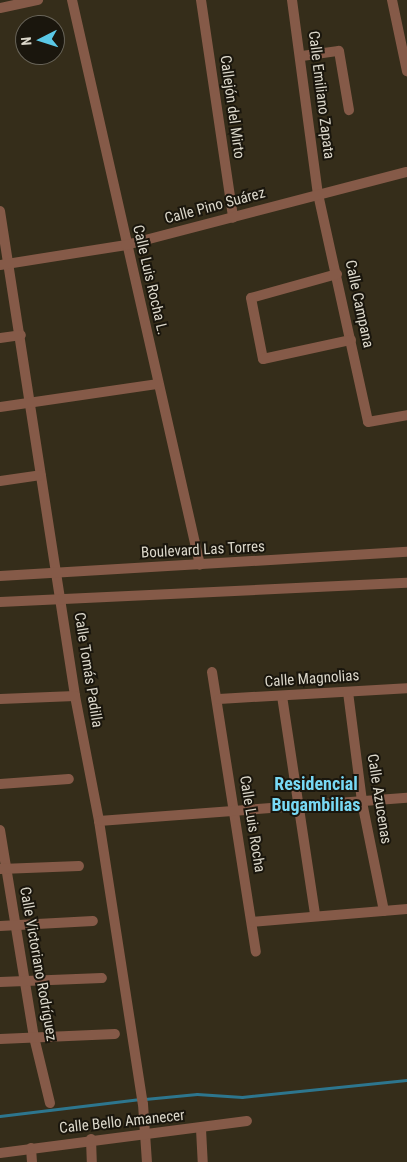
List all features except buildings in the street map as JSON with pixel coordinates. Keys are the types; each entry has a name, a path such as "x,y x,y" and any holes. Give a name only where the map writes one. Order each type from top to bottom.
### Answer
{"street":[{"path":"0,8 38,0"},
{"name":"Calle Luis Rocha L.","path":"72,0 200,565"},
{"name":"Callejón del Mirto","path":"201,0 234,218"},
{"name":"Calle Emiliano Zapata","path":"292,0 302,56 318,194"},
{"path":"392,0 407,71"},
{"path":"302,56 339,51 349,110"},
{"name":"Calle Pino Suárez","path":"5,264 126,245 407,172"},
{"name":"Calle Campana","path":"318,194 368,422 407,415"},
{"name":"Calle Tomás Padilla","path":"0,211 5,264 21,335 75,696 100,821 142,1099 147,1162"},
{"path":"337,274 251,298 263,359 351,340"},
{"path":"0,338 21,335"},
{"path":"0,406 158,384"},
{"path":"0,481 41,475"},
{"name":"Boulevard Las Torres","path":"0,576 407,552"},
{"path":"0,602 407,583"},
{"name":"Calle Luis Rocha","path":"212,672 219,699 233,811 256,952"},
{"name":"Calle Magnolias","path":"219,699 407,688"},
{"name":"Calle Azucenas","path":"348,692 362,802 384,910"},
{"path":"0,699 75,696"},
{"path":"282,696 295,806 315,915"},
{"path":"0,784 69,779"},
{"path":"100,821 407,798"},
{"name":"Calle Victoriano Rodríguez","path":"0,830 3,869 18,925 28,980 34,1037 50,1103"},
{"path":"3,869 79,866"},
{"path":"252,922 315,915 407,909"},
{"path":"0,926 93,921"},
{"path":"0,982 102,978"},
{"path":"0,1039 115,1034"},
{"name":"Calle Bello Amanecer","path":"0,1153 91,1139 201,1129 247,1121"},
{"path":"201,1129 203,1162"},
{"path":"91,1139 92,1162"},
{"path":"31,1148 32,1162"}],"waterway":[{"path":"145,1099 197,1094 242,1097 407,1080"},
{"path":"0,1116 140,1099"}],"district":[{"name":"Residencial Bugambilias","path":"316,795"}]}
